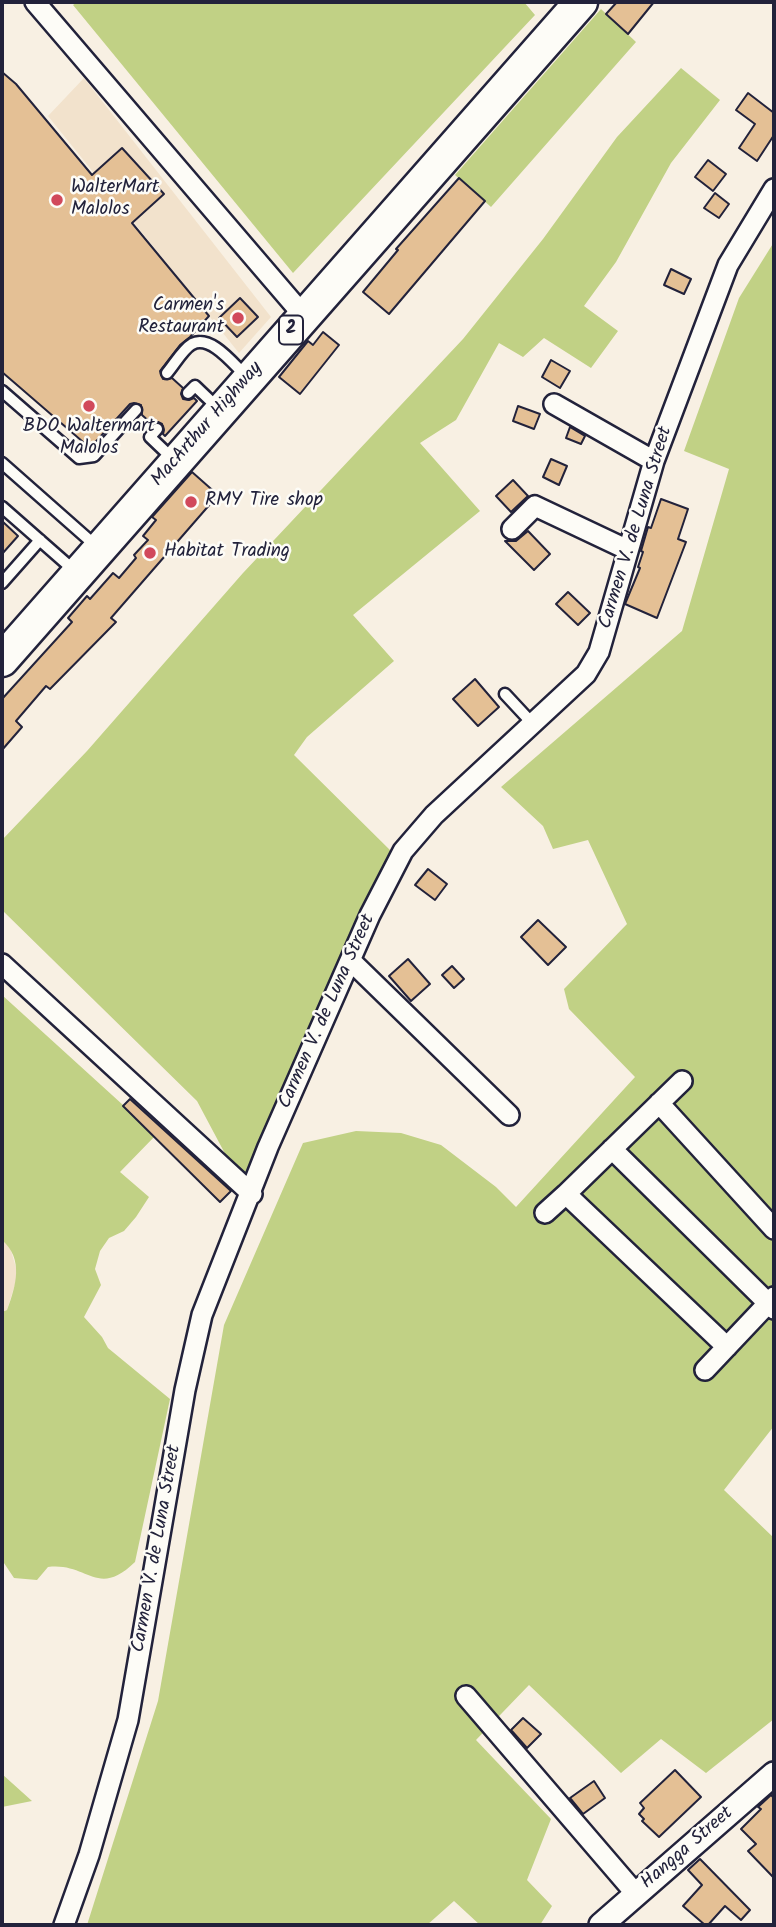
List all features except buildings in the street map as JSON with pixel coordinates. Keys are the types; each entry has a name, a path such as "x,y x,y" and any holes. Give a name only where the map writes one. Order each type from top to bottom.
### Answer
{"highway":[{"name":"MacArthur Highway","path":"10,645 79,575 581,2"}],"street":[{"path":"35,2 304,316"},
{"name":"Carmen V. de Luna Street","path":"64,1925 89,1855 128,1720 185,1390 202,1315 268,1147 370,915 403,852 434,815 586,674 599,652 654,461 728,265 774,189"},
{"path":"554,404 654,461"},
{"path":"512,529 536,506 628,550"},
{"path":"351,961 509,1115"},
{"path":"2,964 251,1194"},
{"path":"545,1213 682,1081"},
{"path":"659,1103 774,1230"},
{"path":"612,1149 772,1303 705,1370"},
{"path":"566,1194 726,1347"},
{"path":"466,1696 636,1894"},
{"name":"Hangga Street","path":"601,1925 774,1773"}],"lane":[{"path":"167,373 191,344 202,342 211,345 249,379"},
{"path":"188,393 195,386 221,410"},
{"path":"2,391 79,458 94,456 136,410"},
{"path":"157,429 150,437 176,462"},
{"path":"2,463 100,549"},
{"path":"2,507 79,575"},
{"path":"4,576 40,541"},
{"path":"505,694 532,723"}],"shaded area":[{"path":"84,78 271,317 239,353 48,116"},
{"path":"2,1240 10,1247 18,1275 7,1310 2,1312"}],"green space":[{"path":"77,2 524,2 535,15 293,273 73,5"},
{"path":"601,9 636,42 491,207 455,175"},
{"path":"681,68 720,100 671,163 616,262 584,306 618,331 591,368 544,338 523,357 499,343 456,420 420,443 480,511 353,615 394,661 307,737 294,755 394,854 253,1180 230,1163 197,1101 2,910 2,840 87,751 243,573 463,339 543,239 617,137"},
{"path":"774,242 774,1426 724,1490 774,1538 774,1719 706,1773 661,1739 621,1773 529,1685 476,1740 551,1819 527,1880 552,1906 540,1925 480,1925 454,1901 427,1925 87,1925 158,1701 224,1325 303,1143 356,1131 401,1133 441,1145 496,1187 516,1207 635,1077 569,1009 564,989 627,924 588,840 553,849 543,826 501,787 682,631 729,469 684,451 739,298"},
{"path":"2,995 156,1135 120,1172 149,1197 124,1231 109,1238 100,1251 95,1269 101,1285 84,1317 108,1348 170,1399 135,1562 111,1578 101,1579 73,1569 48,1567 37,1580 14,1578 2,1560 2,1312 7,1310 13,1292 16,1264 9,1247 2,1240"},
{"path":"2,1774 32,1801 2,1807"}],"place":[{"name":"WalterMart Malolos","path":"57,200"},
{"name":"Carmen's Restaurant","path":"238,318"},
{"name":"BDO Waltermart Malolos","path":"89,406"},
{"name":"RMY Tire shop","path":"191,502"},
{"name":"Habitat Trading","path":"150,553"}]}
